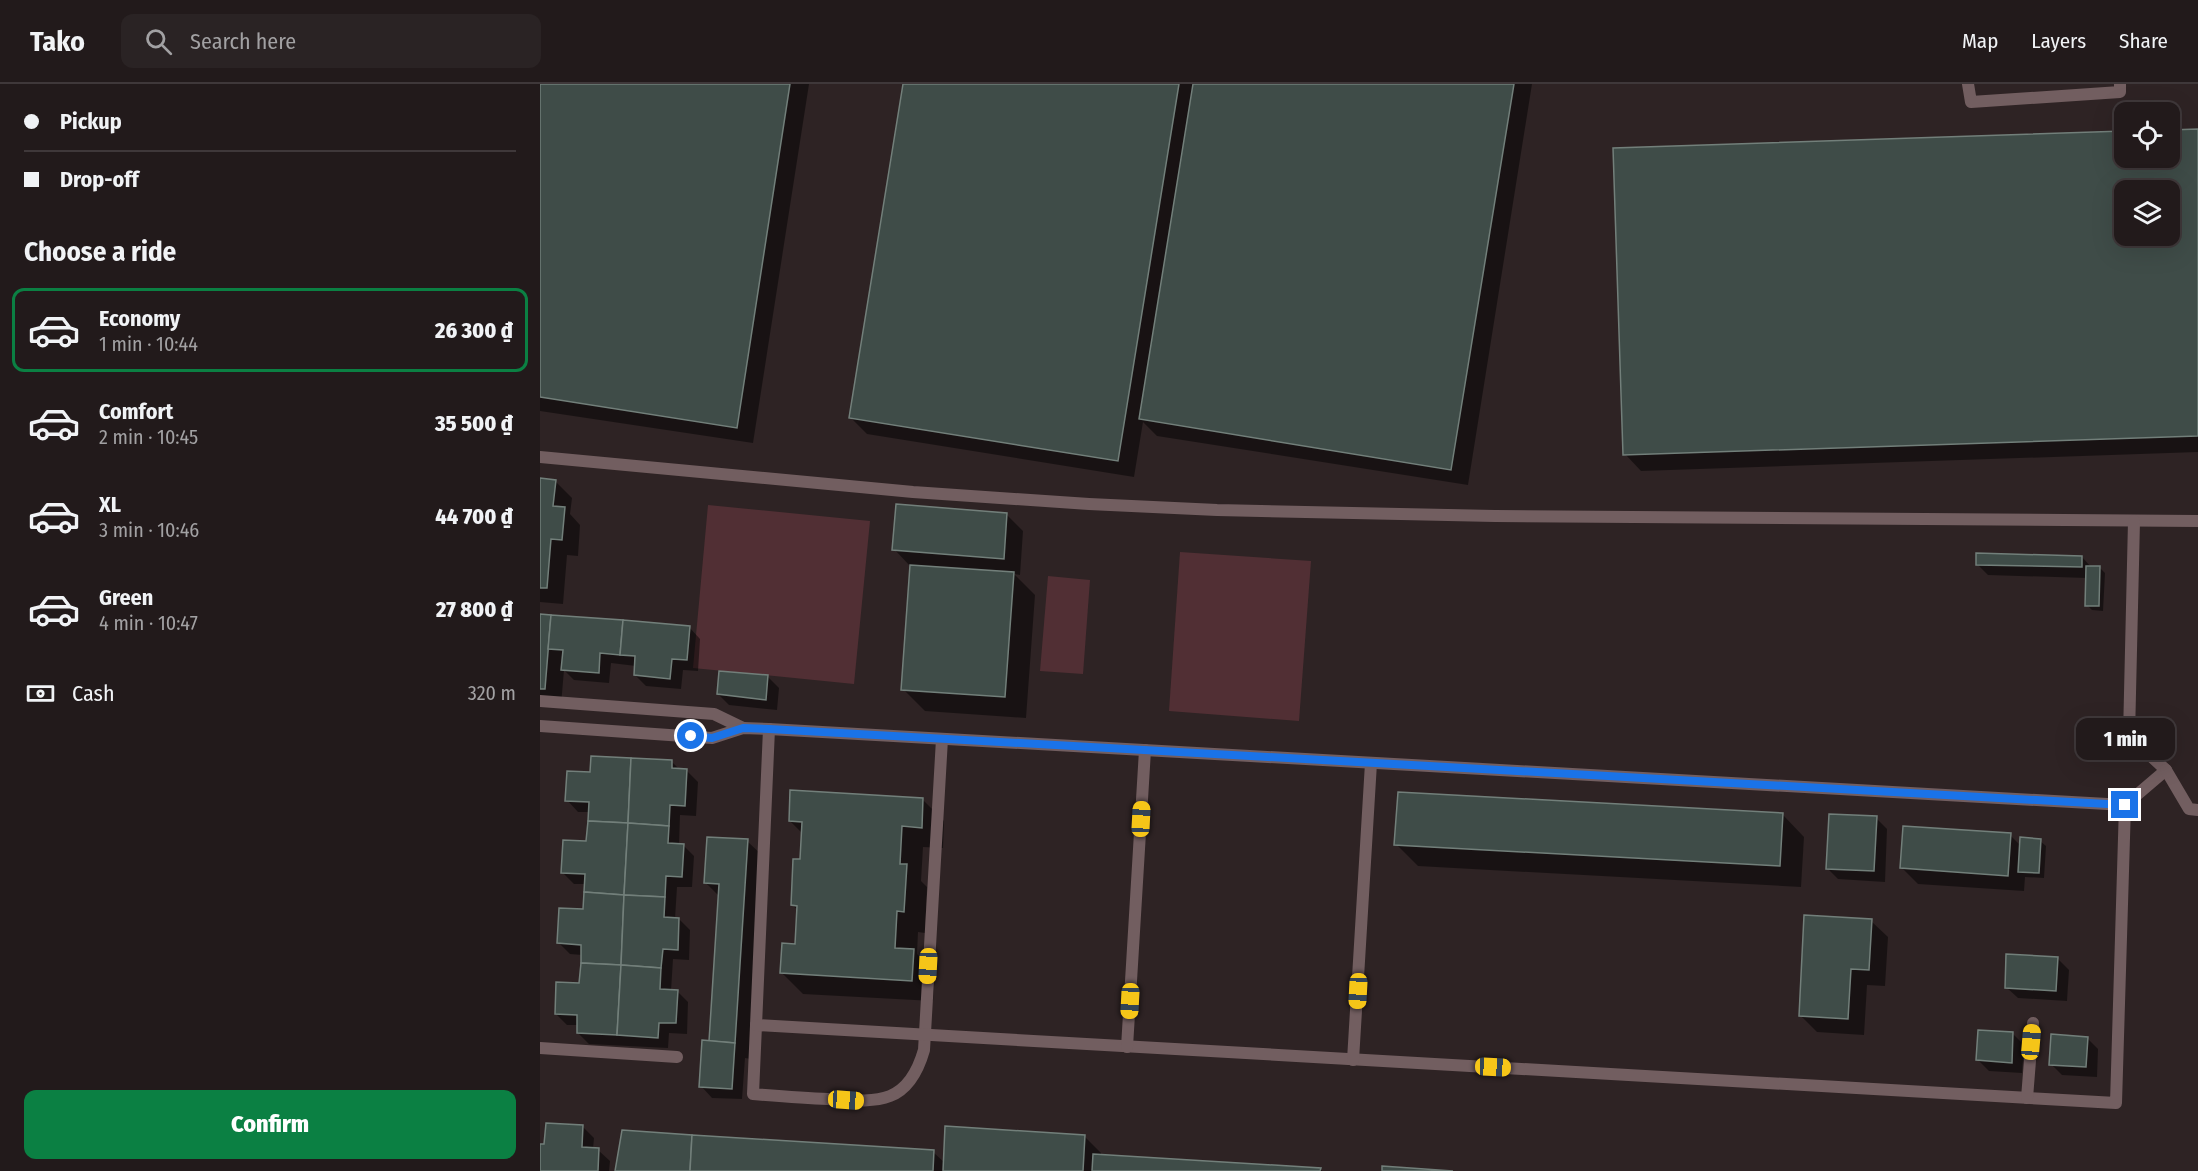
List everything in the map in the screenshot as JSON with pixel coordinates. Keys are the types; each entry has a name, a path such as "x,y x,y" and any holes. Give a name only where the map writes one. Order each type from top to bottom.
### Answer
{"lane":[{"path":"1968,84 1971,102 2120,92 2120,84"},
{"path":"540,457 913,492 1205,509 1495,516 2198,521"},
{"path":"2134,521 2129,736 2166,770 2188,809 2198,810"},
{"path":"540,701 714,714 743,728"},
{"path":"540,726 712,738 743,728 769,729 2125,805 2166,770"},
{"path":"769,729 753,1094 869,1102 891,1096 913,1077 924,1050 942,739"},
{"path":"1127,1047 1145,750"},
{"path":"1353,1060 1371,763"},
{"path":"756,1025 2116,1103 2125,805"},
{"path":"2027,1098 2033,1023"},
{"path":"540,1048 677,1057"}],"shaded area":[{"path":"708,505 870,521 854,684 693,668"},
{"path":"1180,552 1311,561 1299,721 1169,711"},
{"path":"1048,576 1090,580 1083,674 1040,671"}],"building":[{"path":"540,84 790,84 737,428 540,397"},
{"path":"903,84 1179,84 1118,461 849,418"},
{"path":"1193,84 1514,84 1451,470 1139,419"},
{"path":"2198,129 2198,436 1623,455 1613,148 2114,131 2114,168 2180,168 2180,130"},
{"path":"540,478 556,480 553,506 565,507 562,540 551,539 547,588 540,588"},
{"path":"896,504 1007,513 1004,559 892,550"},
{"path":"1976,553 2082,556 2082,567 1976,565"},
{"path":"910,565 1014,572 1005,697 901,690"},
{"path":"2086,566 2100,566 2099,606 2085,606"},
{"path":"540,614 551,615 545,689 540,689"},
{"path":"551,615 623,620 620,655 600,653 599,673 561,670 563,650 548,649"},
{"path":"623,620 690,626 687,660 672,659 670,679 634,675 635,656 620,655"},
{"path":"719,671 768,675 766,700 717,694"},
{"path":"591,756 631,758 628,823 588,821 589,802 565,801 567,771 590,772"},
{"path":"631,758 672,760 672,768 687,769 685,806 670,805 669,826 628,823"},
{"path":"790,790 923,798 922,828 902,826 900,864 907,864 904,912 897,911 895,948 914,949 912,981 780,973 782,943 795,944 797,906 791,905 793,859 800,859 802,822 789,821"},
{"path":"1398,792 1783,813 1780,866 1394,845"},
{"path":"1829,814 1877,816 1874,871 1826,869"},
{"path":"588,821 628,823 624,895 584,892 585,874 561,873 563,840 586,841"},
{"path":"628,823 669,826 668,843 684,844 682,877 666,876 665,897 624,895"},
{"path":"1903,826 2011,833 2008,876 1900,868"},
{"path":"707,837 748,839 735,1043 709,1041 719,884 704,883"},
{"path":"2020,837 2041,839 2039,873 2018,872"},
{"path":"584,892 624,895 621,965 581,963 581,945 557,943 559,908 583,909"},
{"path":"624,895 665,897 664,917 679,918 678,950 663,949 661,968 621,965"},
{"path":"1804,915 1872,919 1869,970 1851,969 1848,1019 1799,1016"},
{"path":"2006,954 2058,957 2056,991 2005,988"},
{"path":"581,963 621,965 617,1035 577,1033 577,1015 555,1014 556,982 579,983"},
{"path":"621,965 661,968 660,989 678,990 676,1023 659,1023 658,1038 617,1035"},
{"path":"1978,1030 2013,1032 2012,1063 1976,1060"},
{"path":"2051,1034 2088,1037 2086,1067 2049,1065"},
{"path":"702,1040 735,1043 732,1089 699,1087"},
{"path":"546,1123 583,1125 582,1147 599,1148 598,1171 540,1171 540,1144 544,1144"},
{"path":"945,1126 1085,1135 1083,1171 943,1171"},
{"path":"622,1130 692,1135 690,1171 615,1171"},
{"path":"692,1135 934,1150 933,1171 690,1171"},
{"path":"1093,1154 1321,1168 1320,1171 1092,1171"},
{"path":"1382,1166 1453,1171 1382,1171"}],"route":[{"path":"691,736 712,738 743,728 769,729 2125,805"}]}
